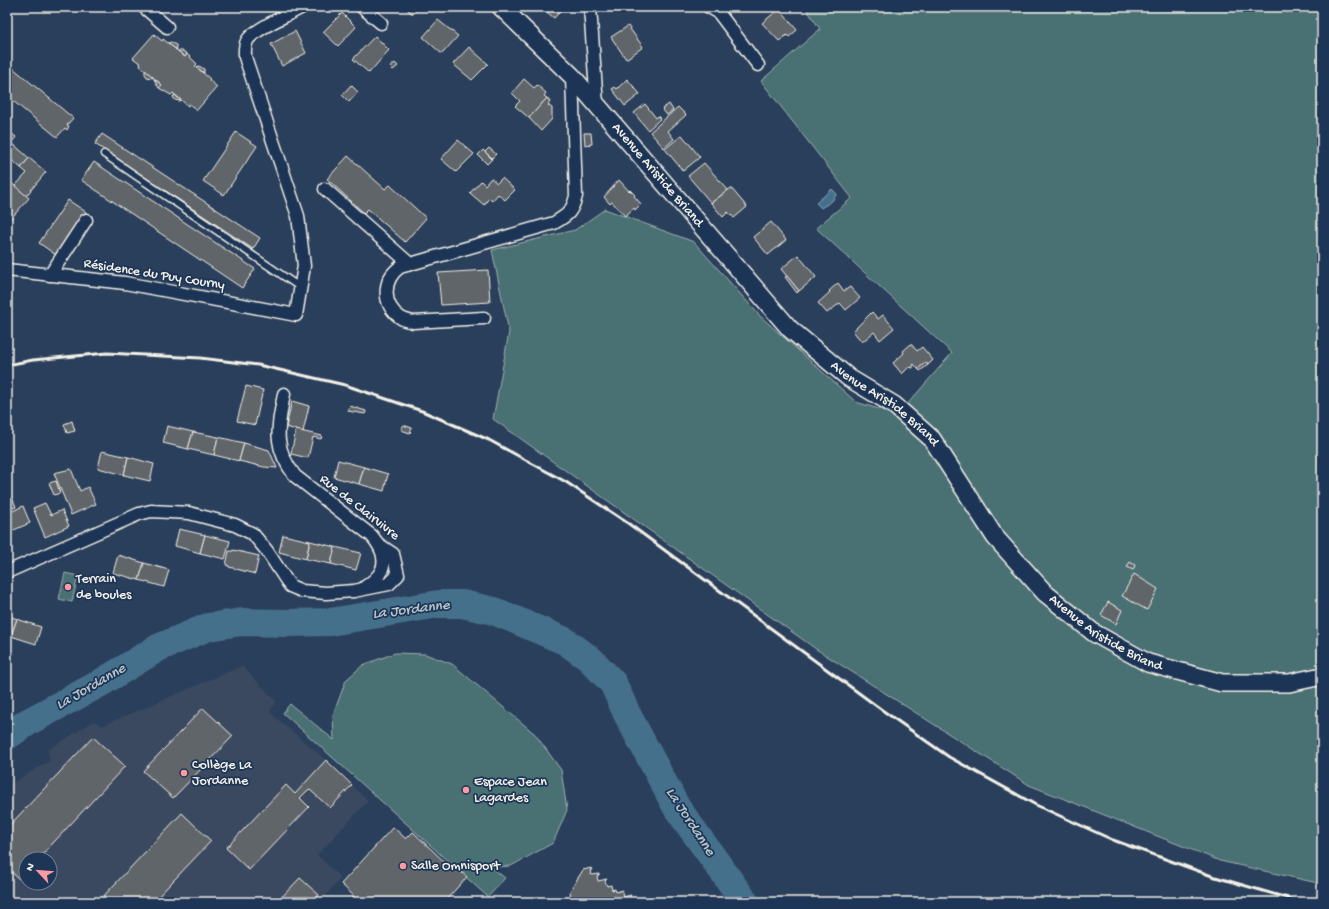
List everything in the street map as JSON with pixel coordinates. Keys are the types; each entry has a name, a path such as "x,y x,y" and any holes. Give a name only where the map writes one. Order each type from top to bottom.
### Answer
{"main road":[{"name":"Avenue Aristide Briand","path":"502,7 572,76 790,329 848,378 894,405 932,439 995,537 1045,594 1094,633 1148,663 1222,683 1289,683 1322,676"}],"street":[{"path":"144,7 167,26"},
{"path":"301,288 304,266 298,216 245,57 244,48 247,40 253,33 302,7"},
{"path":"362,7 380,23"},
{"path":"590,7 597,104"},
{"path":"709,7 718,12 758,65"},
{"path":"484,318 413,322 402,319 394,312 388,303 386,293 387,282 393,272 400,267 554,223 567,216 573,207 576,196 572,76"},
{"path":"325,189 410,264"},
{"path":"50,275 86,220"},
{"name":"Résidence du Puy Courny","path":"7,270 126,283 296,315 301,288"},
{"name":"Rue de Clairvivre","path":"7,572 139,514 159,511 189,513 235,525 253,534 267,551 290,586 302,591 326,593 354,591 389,584 398,575 393,554 378,544 372,536 294,476 286,465 279,448 277,432 284,394"},
{"path":"363,589 377,578 383,566 383,557 378,544"}],"lane":[{"path":"104,154 301,288"}],"shaded area":[{"path":"832,189 837,194 832,201 821,208 816,203"},
{"name":"Collège La Jordanne","path":"242,666 277,702 269,712 326,760 368,801 317,855 341,878 320,902 7,902 7,786 50,761 48,750 94,721 102,726"}],"green space":[{"path":"805,7 1322,7 1322,884 1220,861 1029,785 816,649 493,419 509,332 492,250 575,230 605,209 694,242 760,316 856,402 898,415 952,353 816,228 852,198 761,81 820,29"},
{"name":"Terrain de boules","path":"65,573 78,576 72,602 59,599"},
{"name":"Espace Jean Lagardes","path":"395,653 425,654 452,664 535,734 561,770 567,810 553,843 511,866 493,867 488,865 505,878 488,897 283,713 290,704 334,740 333,715 346,680 363,665"}],"building":[{"path":"404,7 427,7 425,10 423,8 421,10 418,8 413,14"},
{"path":"541,7 564,7 554,18"},
{"path":"779,9 797,30 789,37 787,35 779,41 762,23"},
{"path":"342,13 356,27 338,46 323,32"},
{"path":"438,20 458,36 442,54 423,37"},
{"path":"628,26 643,47 626,59 611,37"},
{"path":"295,31 306,53 282,66 271,44"},
{"path":"154,34 162,41 163,39 185,57 187,54 197,64 195,66 217,87 197,110 189,104 188,106 173,93 171,95 159,88 162,85 133,58"},
{"path":"375,36 389,50 369,73 353,59"},
{"path":"171,42 176,45 177,50 168,43"},
{"path":"469,47 488,64 472,80 453,64"},
{"path":"178,51 183,51 187,54 185,57"},
{"path":"7,63 73,118 67,125 69,126 67,130 65,128 57,137 7,96"},
{"path":"395,63 398,66 393,70 390,67"},
{"path":"199,66 204,69 204,73 197,67"},
{"path":"145,70 153,77 153,78 147,77"},
{"path":"154,79 162,85 159,88 157,85"},
{"path":"524,79 534,88 537,85 546,93 544,96 547,98 529,118 515,106 520,101 512,93"},
{"path":"627,79 640,94 625,106 612,89 615,87 617,89"},
{"path":"351,85 358,92 349,102 342,95"},
{"path":"174,95 181,100 175,100 173,97"},
{"path":"547,98 550,102 548,105 552,108 552,119 541,131 529,118"},
{"path":"645,104 656,118 658,116 660,119 648,130 634,113"},
{"path":"669,104 673,110 667,115 662,109"},
{"path":"678,107 686,115 668,131 674,139 664,148 650,132"},
{"path":"7,130 16,137 7,148"},
{"path":"236,132 257,146 224,195 203,181"},
{"path":"584,133 591,133 592,144 585,145"},
{"path":"102,134 260,238 253,249 95,144"},
{"path":"682,135 700,157 683,171 665,149"},
{"path":"458,140 474,154 456,172 441,159"},
{"path":"12,143 29,158 21,168 7,156 7,148"},
{"path":"489,148 496,154 492,158 485,152"},
{"path":"483,150 492,159 487,164 478,155"},
{"path":"348,156 385,189 390,185 426,218 405,242 368,209 364,213 327,179"},
{"path":"29,158 46,172 26,196 15,186 27,173 21,168"},
{"path":"94,162 255,269 242,288 81,180"},
{"path":"704,163 728,190 711,203 688,176"},
{"path":"491,178 497,183 502,178 515,190 505,200 498,194 492,201 489,198 484,205 470,193 481,181 485,185"},
{"path":"619,180 635,195 634,196 641,204 625,216 612,202 610,204 604,197"},
{"path":"9,181 29,198 7,223 7,183"},
{"path":"731,188 747,207 734,218 728,212 723,217 711,203"},
{"path":"68,200 86,212 56,255 39,243"},
{"path":"771,222 786,240 768,255 753,237"},
{"path":"798,255 816,277 799,291 781,269"},
{"path":"488,270 490,302 441,305 438,273"},
{"path":"787,276 799,291 797,293 785,277"},
{"path":"838,283 844,291 850,287 860,298 846,310 840,303 827,313 818,303"},
{"path":"872,312 878,319 883,315 894,328 880,340 874,332 862,342 853,331"},
{"path":"911,344 917,351 922,347 933,360 928,365 926,362 918,369 914,364 913,368 909,367 902,374 893,363"},
{"path":"926,362 928,365 920,371 918,369"},
{"path":"246,386 263,390 255,425 237,421"},
{"path":"292,401 309,406 303,432 286,427"},
{"path":"350,406 366,411 365,414 348,411"},
{"path":"72,421 75,431 67,433 64,424"},
{"path":"403,425 412,428 410,433 401,430"},
{"path":"167,426 193,432 188,449 163,443"},
{"path":"296,430 322,436 321,439 313,437 308,458 291,454"},
{"path":"193,432 218,437 214,455 188,449"},
{"path":"218,437 244,443 239,461 214,455"},
{"path":"244,443 269,450 277,468 264,467 239,461"},
{"path":"102,451 128,457 124,475 98,468"},
{"path":"128,457 154,464 150,481 124,475"},
{"path":"338,460 364,467 359,484 334,477"},
{"path":"364,467 388,474 384,491 359,484"},
{"path":"71,469 80,491 88,487 96,504 71,515 54,473"},
{"path":"56,481 60,493 54,495 49,483"},
{"path":"12,497 16,507 8,510 9,513 23,506 30,523 7,533 7,500"},
{"path":"45,503 51,515 62,510 69,526 45,537 33,508"},
{"path":"179,529 205,535 200,553 175,546"},
{"path":"205,535 230,541 225,559 200,553"},
{"path":"283,535 310,541 306,559 279,552"},
{"path":"310,541 335,547 331,564 306,559"},
{"path":"335,547 361,553 356,570 331,564"},
{"path":"233,550 259,556 255,574 226,565 229,551"},
{"path":"118,555 144,563 139,580 113,573"},
{"path":"1130,562 1135,565 1133,570 1127,567"},
{"path":"144,563 169,570 164,587 139,580"},
{"path":"1134,574 1158,589 1147,610 1122,596"},
{"path":"1108,602 1122,610 1116,624 1101,615"},
{"path":"7,615 17,619 11,636 7,634"},
{"path":"17,619 41,627 36,644 11,636"},
{"path":"203,708 233,736 173,798 143,771"},
{"path":"93,737 125,766 45,851 18,851 18,878 7,868 7,828"},
{"path":"326,760 352,785 330,808 309,789 300,798 309,807 249,870 226,848 286,785 295,794"},
{"path":"182,813 211,841 153,902 98,902"},
{"name":"Salle Omnisport","path":"393,827 406,839 413,832 450,867 453,865 467,877 444,902 348,902 354,896 341,884"},
{"path":"591,868 591,875 599,874 597,876 598,881 607,879 605,881 607,886 611,885 612,890 615,889 616,892 623,890 623,897 631,895 630,897 632,902 578,902 578,897 571,899 570,891 583,870"},
{"path":"300,878 319,895 313,902 277,902"}],"waterway":[{"name":"La Jordanne","path":"7,736 28,722 99,684 158,648 208,627 242,622 330,622 439,604 462,604 494,611 565,641 590,659 613,683 627,714 677,808 745,902"}],"railway":[{"path":"7,365 33,360 107,353 200,358 258,365 345,385 422,411 489,440 566,482 629,524 882,710 949,757 1036,805 1113,840 1212,876 1301,902"}],"place":[{"name":"Terrain de boules","path":"68,587"},
{"name":"Collège La Jordanne","path":"184,773"},
{"name":"Espace Jean Lagardes","path":"466,790"},
{"name":"Salle Omnisport","path":"403,866"}]}
